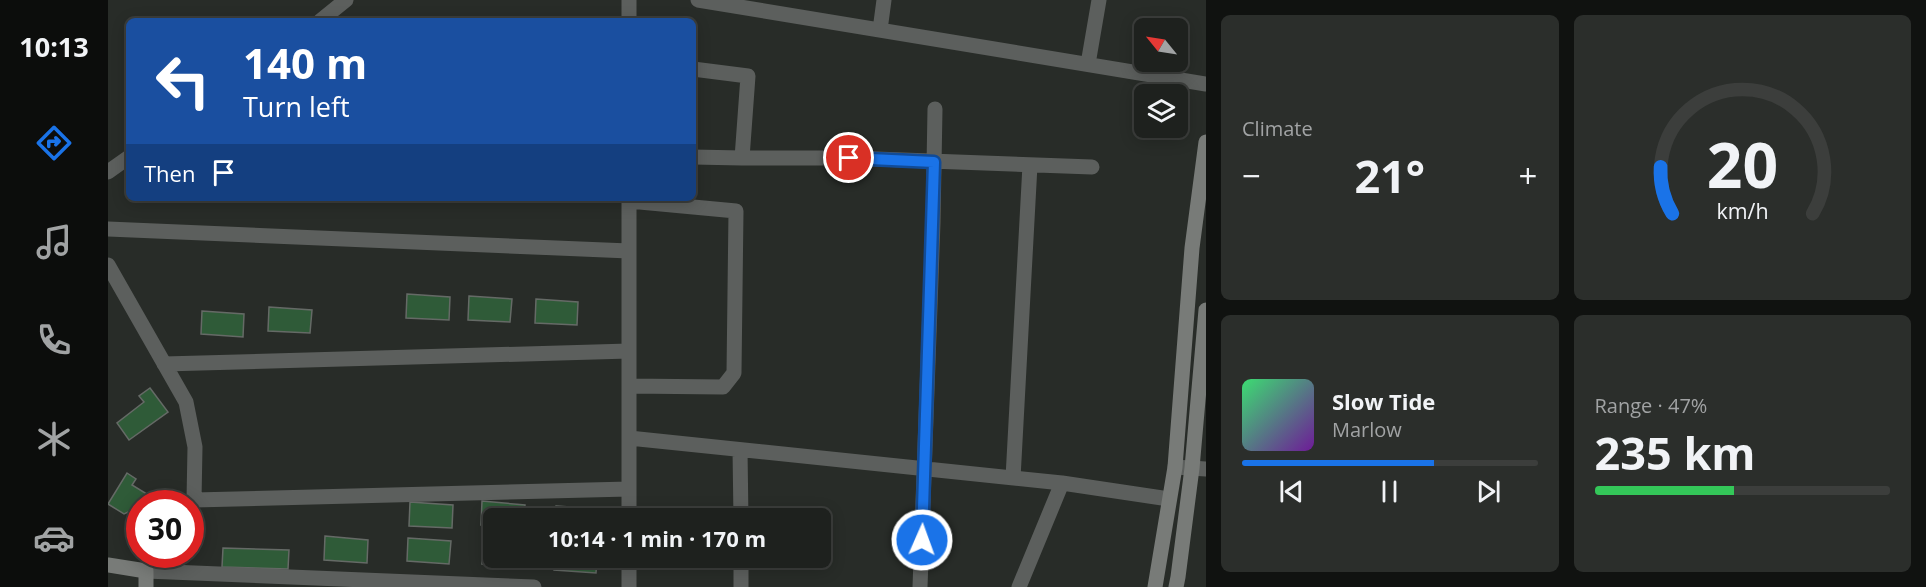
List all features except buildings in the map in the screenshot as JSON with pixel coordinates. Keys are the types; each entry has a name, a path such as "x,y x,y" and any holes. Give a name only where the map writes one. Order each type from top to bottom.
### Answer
{"street":[{"path":"324,18 346,0"},
{"path":"629,0 629,18"},
{"path":"698,0 1206,84"},
{"path":"880,30 884,0"},
{"path":"1088,64 1100,0"},
{"path":"696,69 748,76 742,158"},
{"path":"920,587 935,109"},
{"path":"1155,587 1175,467 1192,248 1206,142"},
{"path":"696,157 849,158 1092,167"},
{"path":"108,172 126,159"},
{"path":"1013,478 1030,165"},
{"path":"629,201 629,508"},
{"path":"629,386 723,387 734,373 736,211 639,201"},
{"path":"108,229 629,251"},
{"path":"108,265 186,402 195,447 193,490"},
{"path":"1176,587 1199,469 1206,310"},
{"path":"164,364 629,351"},
{"path":"629,438 1062,483 1169,499"},
{"path":"740,450 741,508"},
{"path":"1175,467 1199,469"},
{"path":"1019,587 1062,483"},
{"path":"204,504 629,489"},
{"path":"108,565 146,579 534,587"},
{"path":"628,587 629,568"},
{"path":"741,568 741,587"}],"route":[{"path":"849,158 934,162 922,540"}]}
